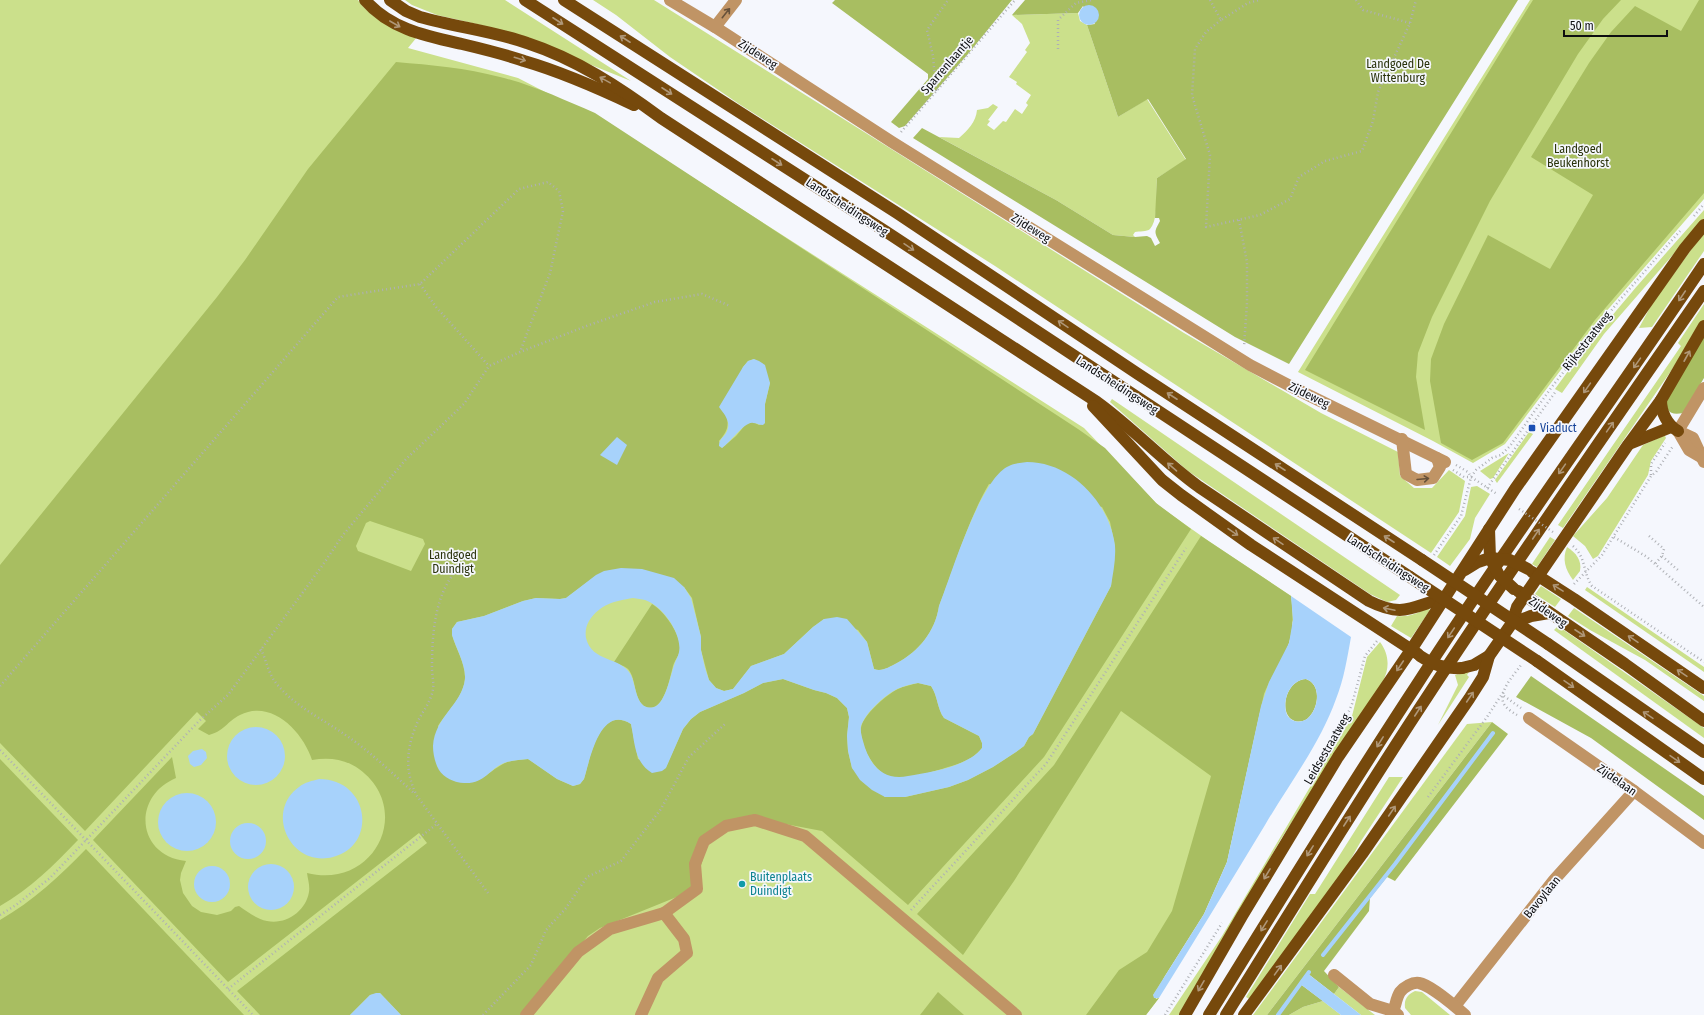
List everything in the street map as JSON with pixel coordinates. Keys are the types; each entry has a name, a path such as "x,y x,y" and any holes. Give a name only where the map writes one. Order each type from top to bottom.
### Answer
{"main road":[{"path":"364,0 375,11 403,28 423,35 496,52 556,71 660,118"},
{"path":"390,0 406,11 420,18 515,39 550,52 614,85 660,118 1098,402 1119,418 1174,469 1369,601 1384,608 1402,610 1411,609 1444,598"},
{"name":"Landscheidingsweg","path":"525,0 885,231 1410,577 1537,661 1704,779"},
{"name":"Landscheidingsweg","path":"564,0 897,213 1138,374 1427,559 1622,697 1704,752"},
{"path":"1185,1015 1242,916 1338,757 1389,683 1416,653 1444,598 1507,501 1685,248 1704,225"},
{"path":"1209,1015 1416,684 1704,264"},
{"path":"1226,1015 1304,889 1430,693 1514,566 1704,291"},
{"path":"1244,1015 1366,848 1483,677 1489,656 1512,623 1517,606 1525,596 1533,573 1661,400 1704,326"},
{"path":"1063,380 1093,406 1162,480 1181,495 1257,548 1432,664 1442,667 1462,668 1474,665 1489,656"},
{"path":"1628,445 1674,429 1664,414 1661,400"},
{"path":"1459,575 1488,556 1489,529"},
{"name":"Zijdeweg","path":"1488,556 1510,560 1574,598 1704,688"},
{"name":"Zijdeweg","path":"1488,556 1499,575 1514,589 1625,664 1704,721"},
{"path":"1512,623 1531,616 1549,613"}],"street":[{"name":"Zijdeweg","path":"670,0 715,27 892,142 1244,360 1300,391 1441,460"},
{"path":"715,27 736,0"},
{"path":"1702,460 1689,450 1674,429 1704,388"},
{"path":"1402,440 1406,474 1417,480 1433,478 1440,468 1441,460"},
{"name":"Zijdelaan","path":"1529,718 1634,791 1704,843"},
{"name":"Bavoylaan","path":"1455,1006 1554,880 1634,791"},
{"path":"526,1015 578,952 610,929 664,913 697,888 695,864 704,841 726,826 755,820 805,836 1016,1015"},
{"path":"641,1015 658,978 687,953 684,939 664,913"},
{"path":"1334,974 1370,1004 1394,1014 1394,1002 1401,991 1407,985 1417,983 1426,986 1455,1006 1465,1015"}],"path":[{"path":"936,92 933,56 927,30 948,0"},
{"name":"Sparrenlaantje","path":"892,142 1015,0"},
{"path":"1058,49 1058,20 1076,3 1092,0"},
{"path":"1210,0 1221,20"},
{"path":"1259,0 1248,3 1221,20 1206,32 1195,49 1192,95 1210,155 1206,227 1260,215 1290,199 1299,177 1325,161 1362,151 1372,121 1378,92 1410,23 1416,0"},
{"path":"1356,0 1363,10 1410,23"},
{"path":"0,686 338,297 420,284 519,189 548,182 560,190 563,211 550,273 520,352"},
{"path":"1693,217 1704,204"},
{"path":"1239,220 1248,262 1244,360"},
{"name":"Rijksstraatweg","path":"1471,477 1484,463 1501,455 1510,446 1551,388 1613,308 1683,228"},
{"path":"420,284 436,307 489,366"},
{"path":"0,915 16,905 50,878 199,721 228,695 343,535 406,458 464,404 489,366 520,352 655,302 702,294 730,306"},
{"path":"1487,488 1556,391"},
{"path":"1651,476 1651,464 1674,429"},
{"path":"1674,429 1672,447 1656,472 1651,476 1602,555 1586,571 1587,578 1592,586 1704,662"},
{"path":"1441,460 1464,477 1471,477"},
{"path":"1441,460 1468,472 1471,477 1553,532"},
{"path":"1427,559 1461,516 1471,477"},
{"path":"1649,536 1664,549 1662,556 1655,564"},
{"path":"1614,537 1647,557 1704,607"},
{"path":"903,919 1046,764 1186,548"},
{"path":"1662,556 1679,571"},
{"path":"417,796 411,783 408,755 412,733 433,690 433,634 440,598 454,571 464,562"},
{"name":"Leidsestraatweg","path":"1334,738 1346,718 1352,704 1366,656 1383,631"},
{"path":"262,649 274,682 286,695 311,714 347,736 378,760 417,796 488,893"},
{"path":"1428,797 1487,717 1504,690"},
{"path":"1504,696 1523,709 1529,718 1520,717 1507,708 1503,702 1504,696"},
{"path":"483,1015 531,965 546,930 566,908 587,877 621,861 661,809 689,757 725,724"},
{"path":"0,750 253,1015"},
{"path":"228,989 438,823"},
{"path":"1165,1015 1223,921"}],"green space":[{"name":"Landgoed Duindigt","path":"0,0 358,0 370,13 384,23 417,37 408,48 518,78 615,128 1084,428 1159,506 1291,596 1293,620 1156,999 1159,998 1146,1015 0,1015"},
{"path":"405,0 505,0 631,81 527,39 481,25 437,15 412,5"},
{"path":"593,0 654,0 1184,333 1321,413 1398,452 1400,476 1414,488 1432,488 1449,470 1465,481 1459,512 1431,553 995,266 739,104 670,57 616,15"},
{"path":"835,0 1012,0 968,54 905,126 899,128 891,122 928,79 928,74 832,3"},
{"name":"Landgoed De Wittenburg","path":"1025,0 1518,0 1289,364 1235,337 913,138 922,128 1056,200 1113,235 1135,237 1147,236 1151,238 1155,246 1160,243 1156,232 1160,221 1159,218 1155,218 1157,178 1186,159 1148,99 1118,117 1087,25 1095,24 1083,6 1078,13 1012,15"},
{"name":"Landgoed Beukenhorst","path":"1530,0 1704,0 1704,199 1597,322 1505,444 1473,463 1298,372"},
{"path":"1533,0 1621,0 1603,19 1578,54 1490,201 1432,317 1418,353 1416,377 1425,430 1305,370"},
{"path":"1699,0 1704,0 1704,193 1595,320 1503,443 1472,460 1441,443 1430,381 1431,359 1444,324 1488,235 1550,269 1593,195 1531,157 1589,63 1611,32 1635,6 1681,31"},
{"path":"1078,13 1080,21 1087,25 1118,117 1147,99 1186,160 1157,178 1155,219 1149,230 1135,232 1133,235 1135,237 1113,235 1056,200 939,137 959,138 973,122 977,110 988,108 993,104 998,107 988,120 990,121 987,125 994,130 1003,121 1006,122 1015,109 1022,114 1028,105 1026,103 1031,95 1009,77 1027,52 1025,50 1030,43 1022,24 1012,15"},
{"path":"396,62 474,71 512,80 548,93 595,113 1078,429 1105,448 1156,503 1191,529 1044,757 908,905 822,831 764,820 711,831 694,890 600,928 588,936 521,1015 401,1015 380,993 370,995 350,1015 260,1015 237,991 427,843 419,833 228,982 93,840 172,757 176,778 162,787 152,798 146,811 146,825 149,838 157,849 170,857 186,861 180,880 183,893 192,906 201,912 217,915 231,911 235,907 239,906 259,919 274,922 281,921 294,915 304,905 309,890 307,873 331,875 352,870 368,858 379,842 385,824 384,805 375,786 359,769 348,763 331,759 312,760 308,749 294,729 285,721 274,715 263,711 252,711 240,715 219,731 209,735 198,729 206,721 197,712 85,831 0,743 0,565 217,297 245,260 308,169","holes":["754,359 770,383 765,404 765,423 759,425 753,422 746,424 736,436 722,448 719,441 728,424 727,417 743,367 748,361","989,484 1102,507 1110,522 1115,546 1111,586 1033,734 1029,737 1024,746 993,767 968,780 949,787 905,797 885,797 852,768 848,751 847,736 849,717 847,708 837,698 826,693 783,679 763,683 700,712 691,719 683,729 666,767 638,759 631,724 620,720 611,721 604,727 598,736 589,759 584,779 580,784 573,786 557,779 528,759 515,760 505,763 476,781 454,781 438,726 459,697 464,684 464,666 452,635 452,629 457,622 484,616 523,601 536,598 566,598 597,575 684,587 692,598 701,637 701,650 709,680 716,688 724,691 733,689 751,666 784,654 813,627 824,619 858,630 867,642 874,669 883,669 897,663 912,653 919,647 930,632 962,544","370,521 423,539 425,544 411,571 358,551 356,546 366,523"]},
{"path":"1704,210 1704,219 1604,334 1562,393 1555,389 1608,320"},
{"path":"1704,232 1704,251 1652,327 1639,328 1653,302"},
{"path":"1704,304 1704,320 1697,333 1563,528 1558,525 1681,346 1678,343"},
{"path":"1704,334 1704,378 1683,413 1671,413 1667,406 1666,398"},
{"path":"1112,399 1400,595 1396,600 1387,602 1370,594 1188,471 1110,402"},
{"path":"1529,432 1533,434 1497,483 1495,480"},
{"path":"1663,436 1666,438 1651,461 1648,475 1598,556 1593,559 1585,546 1573,536 1607,498 1643,445"},
{"path":"1509,453 1493,478 1490,479 1480,471"},
{"path":"1477,486 1490,494 1475,518 1470,539 1450,566 1437,557 1465,516 1471,487"},
{"path":"1201,536 1291,596 1293,620 1291,637 1284,656 1264,694 1227,862 1204,914 1153,995 1156,999 1159,998 1146,1015 1086,1015 1119,970 1147,952 1172,911 1211,776 1121,711 1014,881 963,955 917,914 1054,765"},
{"path":"1550,537 1555,540 1537,567 1532,564"},
{"path":"1567,547 1576,554 1580,563 1580,571 1573,580 1565,564 1565,551"},
{"path":"1541,586 1561,599 1555,607 1535,594"},
{"path":"1587,587 1704,667 1704,672 1585,590"},
{"path":"652,604 657,607 674,628 679,640 680,649 662,700 652,708 646,707 639,700 633,678 628,669 614,662"},
{"path":"1427,608 1430,610 1411,638 1391,626 1397,616 1412,615"},
{"path":"1574,608 1704,696 1704,701 1645,660 1590,630 1568,616"},
{"path":"1558,626 1704,728 1704,738 1554,630"},
{"path":"1380,642 1388,661 1387,671 1383,681 1281,839 1181,1015 1169,1015 1222,936 1352,716 1367,657"},
{"path":"1469,672 1467,675 1469,677 1438,725 1458,685 1455,675"},
{"path":"1531,676 1704,796 1704,820 1591,738 1516,697"},
{"path":"1306,679 1314,685 1317,701 1310,716 1304,721 1300,722 1290,718 1285,706 1287,695 1292,686 1296,682"},
{"path":"918,683 931,686 944,718 979,736 982,743 982,748 974,756 959,764 910,777 891,777 881,772 871,760 863,743 861,728 870,712 887,696 900,688"},
{"path":"1492,722 1267,1015 1253,1015 1467,724"},
{"path":"1492,722 1508,734 1395,881 1387,877 1370,898 1369,911 1324,971 1339,987 1334,994 1307,973 1299,983 1323,1001 1303,1007 1289,1015 1267,1015"},
{"path":"0,759 78,840 32,884 0,906"},
{"path":"1389,777 1403,777 1361,841 1343,873 1251,1000 1246,997 1310,894 1315,894"},
{"path":"86,849 244,1015 0,1015 0,920 24,905 46,888"},
{"path":"1339,987 1375,1015 1361,1015 1334,994"},
{"path":"1415,991 1422,992 1450,1015 1411,1015 1405,1008 1405,1002 1408,996"},
{"path":"938,992 964,1015 920,1015"},
{"path":"1323,1001 1341,1015 1289,1015 1303,1007"}],"water":[{"path":"1089,5 1096,8 1099,15 1096,22 1089,25 1082,22 1079,15 1082,8"},
{"path":"754,359 765,365 770,383 765,404 765,423 763,425 750,423 746,425 722,448 719,446 721,439 728,429 728,422 719,407 743,367 748,361"},
{"path":"617,437 627,445 617,465 600,455"},
{"path":"1027,462 1043,464 1059,469 1073,477 1086,488 1097,501 1112,530 1115,546 1115,561 1111,586 1033,734 1029,737 1024,746 993,767 968,780 949,787 905,797 885,797 872,790 860,780 852,768 848,751 847,736 849,717 847,708 837,698 826,693 783,679 763,683 700,712 691,719 683,729 666,768 662,771 652,773 646,769 638,758 636,752 631,724 620,720 611,721 604,728 593,748 584,779 580,784 573,786 557,779 528,759 504,763 482,779 471,783 453,781 443,775 439,770 433,752 435,736 443,718 459,696 465,679 462,662 452,635 452,629 457,622 484,616 523,601 536,598 566,598 596,575 604,571 621,568 642,569 674,578 684,587 691,598 701,637 701,650 705,668 709,680 716,688 724,691 733,689 751,666 784,654 813,627 824,619 837,617 847,619 867,642 874,669 883,669 905,658 925,640 934,624 959,552 977,508 998,474 1009,466","holes":["633,598 645,600 652,603 659,609 672,624 679,642 679,651 665,693 662,699 654,707 644,706 640,702 633,679 626,669 594,652 589,646 586,638 586,629 593,615 608,604","918,683 931,686 944,718 979,736 982,743 982,748 967,760 948,768 908,776 891,776 884,773 873,764 862,738 861,726 871,710 892,692 908,685"]},
{"path":"1291,596 1351,637 1339,691 1322,732 1304,764 1274,810 1159,998 1154,998 1153,995 1204,914 1227,862 1261,706 1269,682 1289,643 1293,620","holes":["1306,679 1314,685 1317,696 1315,707 1307,719 1296,722 1290,719 1286,712 1285,706 1287,695 1289,690 1296,682"]},
{"path":"250,727 262,727 277,735 285,750 285,762 277,777 262,785 250,785 235,777 227,762 227,750 235,735"},
{"path":"202,749 206,752 207,758 201,765 194,767 190,764 188,756 193,751"},
{"path":"319,779 336,782 349,790 358,801 362,814 362,827 357,840 347,850 333,857 318,858 305,854 295,846 287,836 283,823 284,810 289,798 301,785"},
{"path":"187,793 203,798 211,806 216,822 211,838 203,846 187,851 171,846 163,838 158,822 163,806 171,798"},
{"path":"248,823 258,826 263,831 266,841 263,851 258,856 248,859 238,856 233,851 230,841 233,831 238,826"},
{"path":"271,864 284,868 290,874 294,887 290,900 284,906 271,910 258,906 252,900 248,887 252,874 258,868"},
{"path":"212,866 225,871 230,884 225,897 212,902 199,897 194,884 199,871"},
{"path":"1307,973 1361,1015 1341,1015 1299,983"},
{"path":"380,993 401,1015 350,1015 370,995"}],"waterway":[{"path":"1323,955 1395,864 1493,733"},
{"path":"1278,1015 1309,972"}],"place":[{"name":"Viaduct","path":"1532,428"},
{"name":"Buitenplaats Duindigt","path":"742,884"}]}
